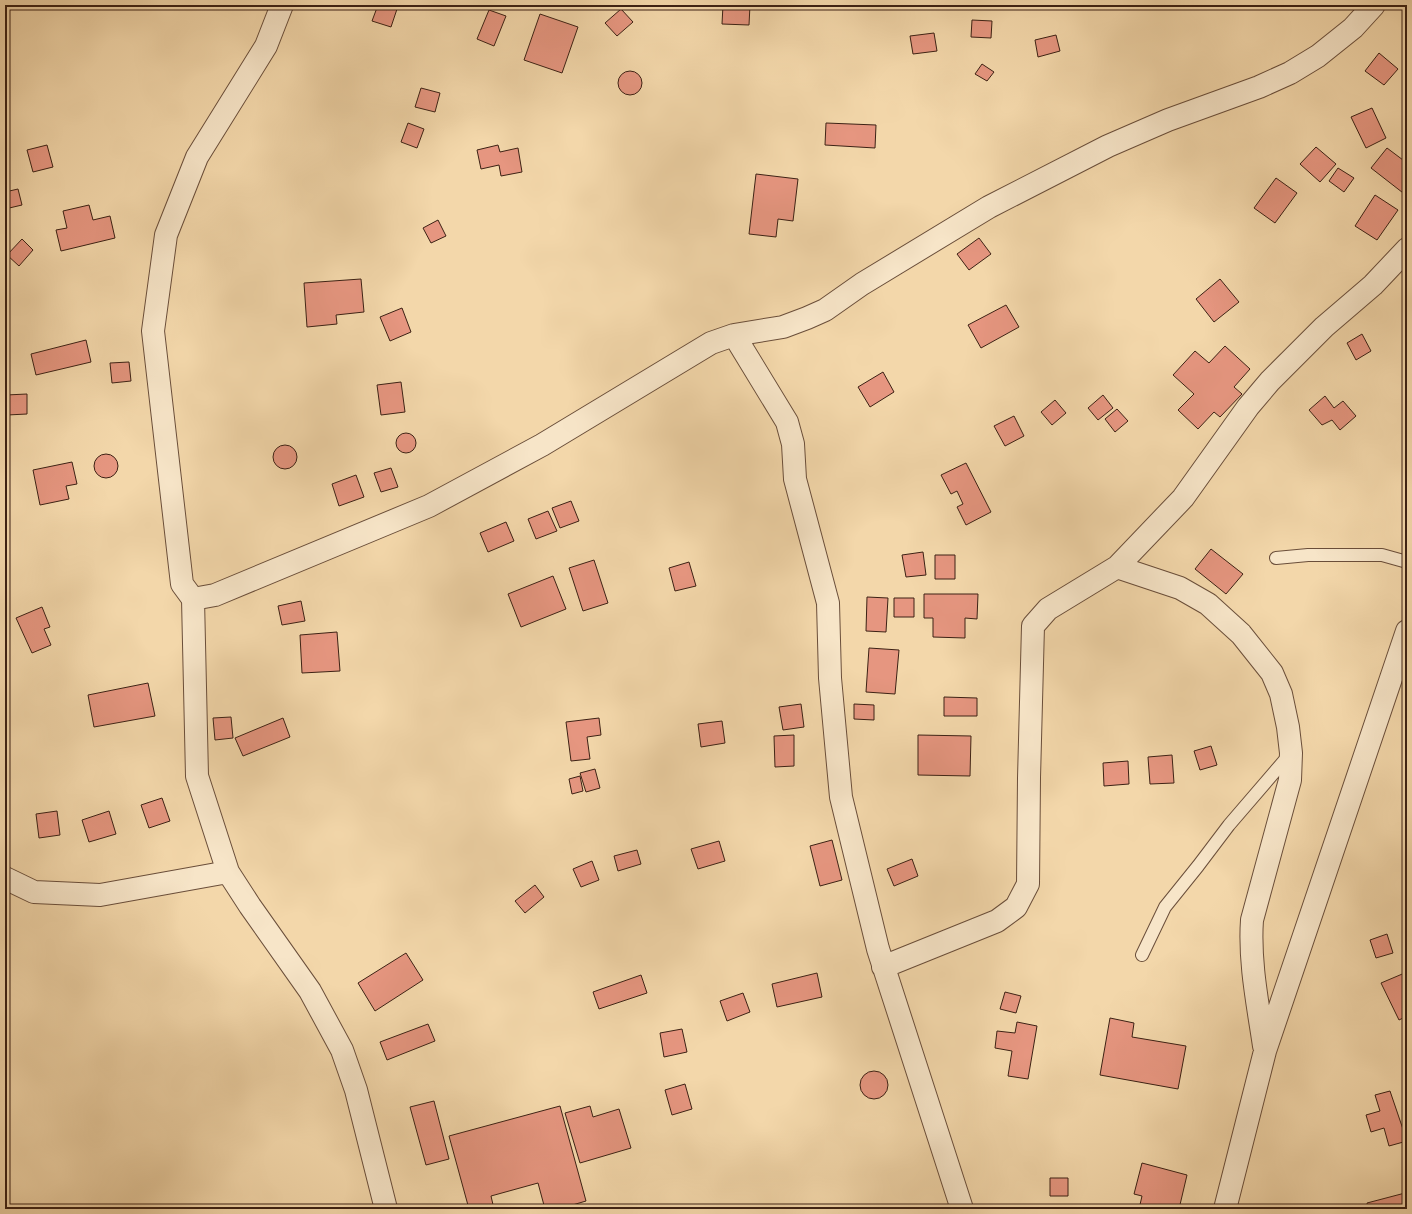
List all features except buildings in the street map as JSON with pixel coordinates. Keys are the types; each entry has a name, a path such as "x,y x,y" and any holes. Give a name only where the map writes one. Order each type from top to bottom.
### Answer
{"street":[{"path":"282,5 266,46 197,157 166,235 153,332 182,584 193,599 197,776 228,872 310,991 342,1050 356,1090 386,1209"},
{"path":"193,599 215,595 429,506 542,445 711,342 734,335 783,327 825,310 862,284 989,207 1108,146 1168,120 1259,87 1290,72 1318,56 1353,28 1374,5"},
{"path":"883,966 997,921 1016,907 1028,884 1033,626 1048,609 1117,567 1183,498 1248,407 1270,381 1324,327 1373,285 1407,249"},
{"path":"734,335 787,422 793,444 795,479 828,603 830,678 840,797 883,966 962,1209"},
{"path":"1117,567 1180,588 1208,604 1241,634 1272,673 1281,694 1288,727 1291,753 1290,780 1252,920 1251,938 1252,961 1265,1051"},
{"path":"1225,1209 1265,1051 1407,631"},
{"path":"5,878 34,892 100,895 228,872"}],"lane":[{"path":"1276,558 1308,555 1382,555 1407,562"},
{"path":"1142,954 1165,907 1229,825 1291,753"}]}
